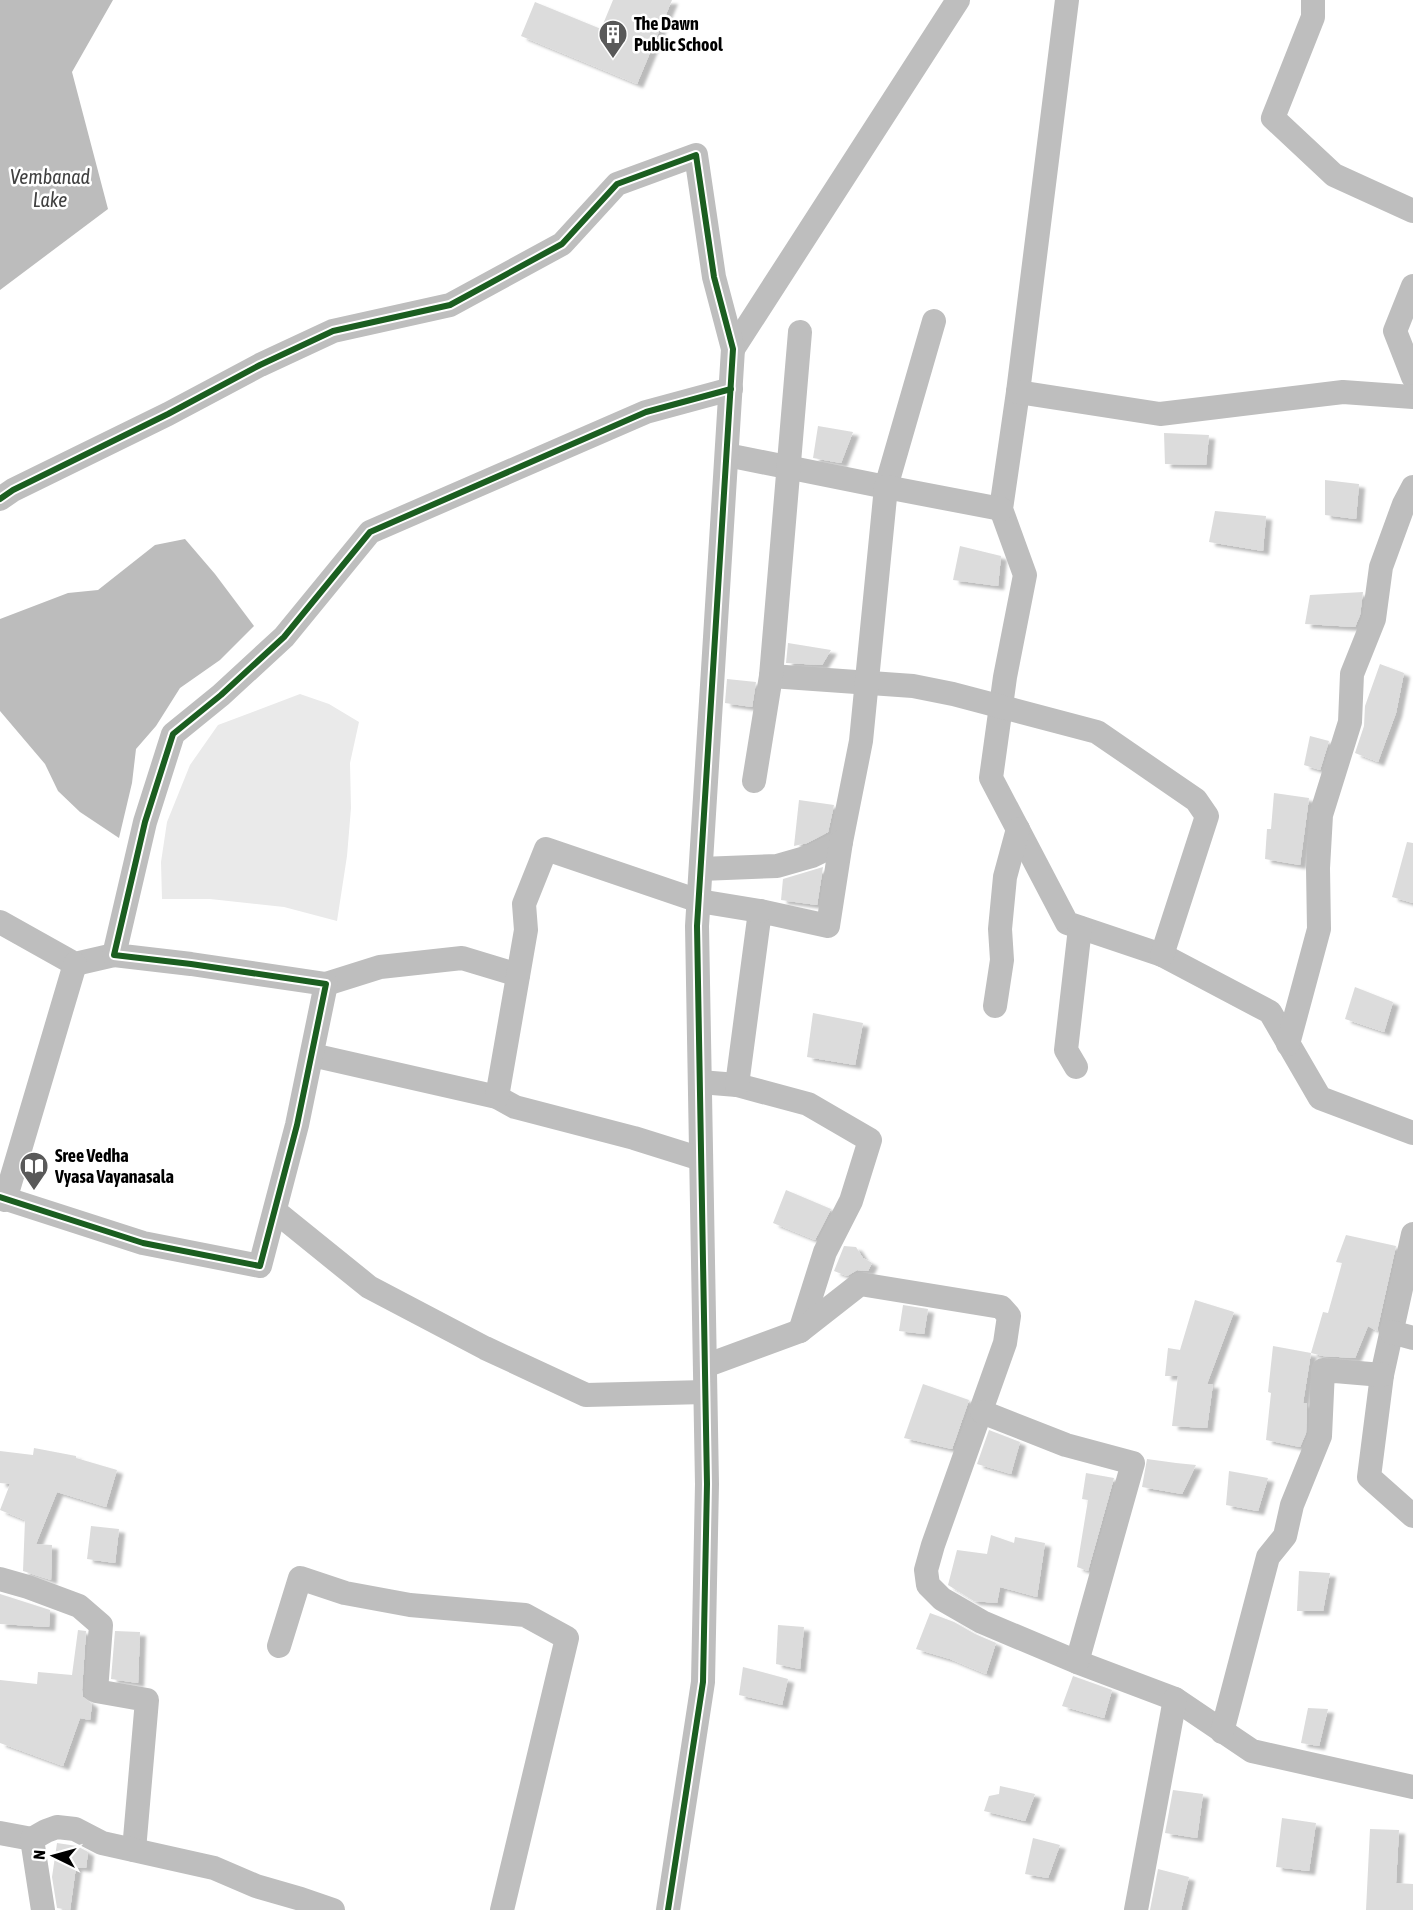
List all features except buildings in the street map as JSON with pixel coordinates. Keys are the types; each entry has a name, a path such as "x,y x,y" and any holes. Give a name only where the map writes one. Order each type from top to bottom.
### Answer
{"street":[{"path":"733,349 958,0"},
{"path":"1067,0 1018,392 1001,509 1026,575 1005,677 991,778 1068,923 1162,955 1270,1012 1320,1098 1413,1133"},
{"path":"1313,0 1313,17 1273,118 1334,175 1413,211"},
{"path":"0,499 13,490 168,414 260,365 333,331 450,305 562,244 617,184 696,155 714,278 733,349 698,926 707,1484 703,1682 668,1910"},
{"path":"1413,286 1395,331 1413,377"},
{"path":"497,1097 526,930 524,904 546,849 699,900 828,926 841,842 861,741 886,487 934,321"},
{"path":"754,781 771,676 800,332"},
{"path":"114,956 145,822 173,734 221,695 284,637 370,532 646,412 731,389"},
{"path":"1018,392 1160,414 1343,392 1413,397"},
{"path":"727,455 1001,509"},
{"path":"1288,1044 1318,929 1321,815 1350,722 1352,674 1374,619 1381,567 1404,504 1413,487"},
{"path":"771,676 914,686 1096,732 1196,800 1207,816 1162,955"},
{"path":"995,1006 1002,960 1000,929 1005,877 1018,829"},
{"path":"701,869 777,866 812,856 841,842"},
{"path":"737,1085 760,911"},
{"path":"0,922 75,964 114,956 191,964 327,984 380,967 462,958 518,975"},
{"path":"1076,1066 1066,1050 1080,928"},
{"path":"75,964 3,1199 143,1243 261,1266 297,1125 327,984"},
{"path":"312,1055 497,1097 515,1107 634,1138 701,1159"},
{"path":"700,1082 737,1085 808,1104 870,1140 850,1201 825,1252 800,1331"},
{"path":"275,1211 369,1287 485,1348 586,1395 705,1392"},
{"path":"1413,1234 1402,1335 1382,1375 1369,1477 1413,1515"},
{"path":"705,1366 800,1331 860,1284 1001,1307 1009,1316 1005,1343 933,1545 926,1570 928,1585 942,1599 982,1622 1077,1662 1175,1699 1252,1751 1413,1787"},
{"path":"1222,1732 1268,1557 1285,1536 1292,1505 1320,1436 1323,1370 1382,1375"},
{"path":"982,1412 1066,1445 1133,1463 1077,1662"},
{"path":"279,1646 300,1578 345,1593 410,1605 525,1615 567,1638 501,1910"},
{"path":"0,1580 28,1587 79,1606 100,1624 96,1691 147,1700 134,1850"},
{"path":"1136,1910 1175,1699"},
{"path":"0,1833 32,1839 57,1827 75,1829 102,1842 214,1869 256,1886 333,1910"},
{"path":"32,1839 44,1910"}],"shaded area":[{"path":"300,694 329,704 359,722 350,763 351,808 347,856 337,921 284,907 210,899 162,899 161,862 167,822 190,765 218,725"}],"water":[{"name":"Vembanad Lake","path":"0,0 113,0 72,72 108,209 0,290"},
{"path":"185,539 254,626 220,660 180,688 156,726 136,749 132,783 119,838 80,812 58,791 45,764 0,711 0,619 68,593 98,590 155,545"}],"cycle path":[{"path":"0,499 13,490 168,414 260,365 333,331 450,305 562,244 617,184 696,155 714,277 733,349 697,926 707,1484 703,1682 668,1910"},
{"path":"0,1197 143,1243 260,1266 297,1125 326,984 114,955 145,822 173,734 221,695 284,637 370,532 646,412 731,389"}],"place":[{"name":"The Dawn Public School","path":"613,60"},
{"name":"Sree Vedha Vyasa Vayanasala","path":"34,1192"}]}
